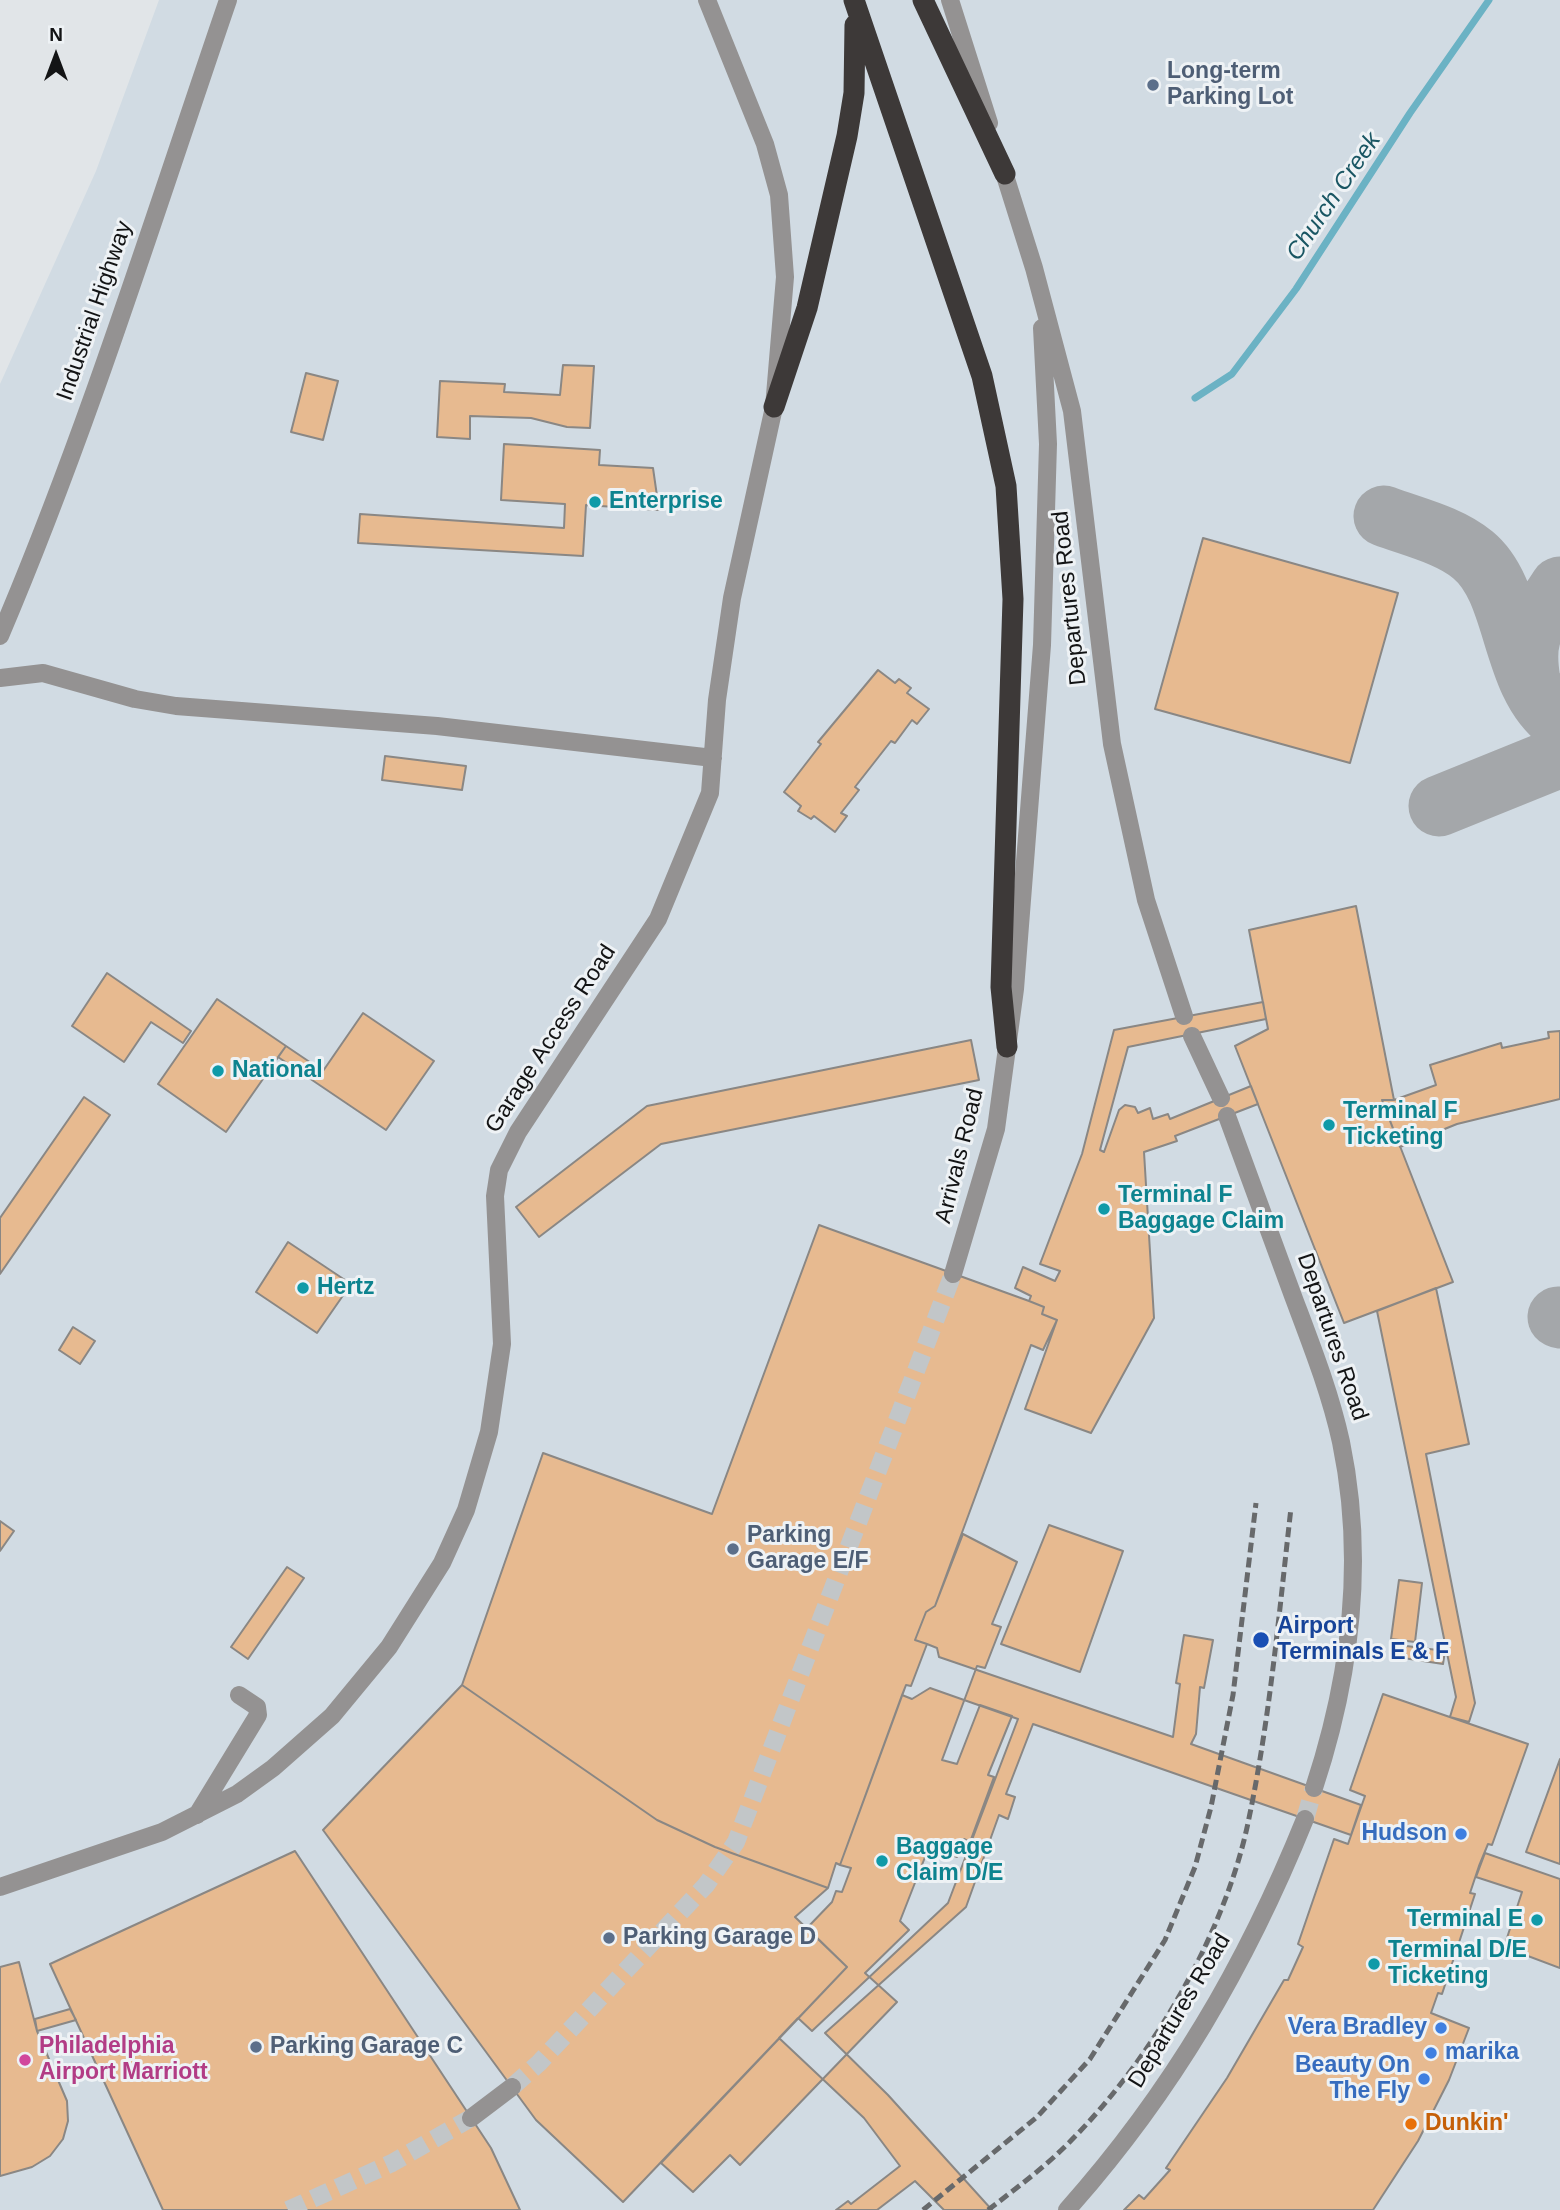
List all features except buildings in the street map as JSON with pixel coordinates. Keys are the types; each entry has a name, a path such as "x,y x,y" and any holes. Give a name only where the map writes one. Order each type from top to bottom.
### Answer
{"highway":[{"path":"774,407 807,308 851,114 857,52 853,0"},
{"path":"853,0 979,366 996,431 1006,486 1013,578 1001,987 1007,1047"},
{"path":"923,0 1005,174"}],"street":[{"name":"Industrial Highway","path":"0,636 30,563 228,0"},
{"name":"Garage Access Road","path":"0,1887 140,1841 197,1815 237,1794 273,1768 332,1716 389,1647 447,1554 483,1460 498,1384 502,1316 495,1196 499,1170 518,1132 666,905 710,793 717,700 737,573 774,407 785,277 779,195 765,144 707,0"},
{"name":"Departures Road","path":"950,0 1034,268 1072,411 1100,665 1127,823 1146,900 1184,1016"},
{"name":"Arrivals Road","path":"953,1274 991,1153 1001,1103 1016,976 1042,645 1048,400 1034,268"},
{"path":"0,678 43,673 135,699 176,706 449,727 713,758"},
{"path":"1192,1036 1220,1098"},
{"name":"Departures Road","path":"1227,1116 1325,1381 1341,1444 1348,1486 1353,1539 1353,1604 1337,1704 1314,1788"},
{"path":"197,1815 258,1714 257,1707 239,1695"},
{"name":"Departures Road","path":"1067,2210 1135,2127 1210,2017 1252,1941 1305,1819"},
{"path":"471,2118 512,2087"}],"shaded area":[{"path":"159,0 1560,0 1560,2210 0,2210 0,384 96,171"}],"waterway":[{"name":"Church Creek","path":"1195,398 1232,374 1296,289 1410,113 1489,0"}],"taxiway":[{"path":"1384,516 1453,542 1473,555 1488,571 1507,614 1531,684 1543,704 1560,721"},
{"path":"1530,681 1530,639 1538,620 1560,587"},
{"path":"1439,806 1560,757"}],"tunnel":[{"path":"512,2087 539,2063 706,1885 736,1842 953,1274"},
{"path":"1305,1819 1314,1788"},
{"path":"288,2210 392,2163 471,2118"}],"railway":[{"path":"923,2210 1037,2117 1090,2059 1165,1940 1195,1867 1211,1807 1233,1695 1256,1503"},
{"path":"988,2210 1054,2157 1118,2087 1175,2004 1220,1913 1236,1868 1256,1784 1291,1508"}],"place":[{"name":"Long-term Parking Lot","path":"1153,85"},
{"name":"Enterprise","path":"595,502"},
{"name":"National","path":"218,1071"},
{"name":"Terminal F Ticketing","path":"1329,1125"},
{"name":"Terminal F Baggage Claim","path":"1104,1209"},
{"name":"Hertz","path":"303,1288"},
{"name":"Parking Garage E/F","path":"733,1549"},
{"name":"Airport Terminals E & F","path":"1261,1640"},
{"name":"Hudson","path":"1461,1834"},
{"name":"Baggage Claim D/E","path":"882,1861"},
{"name":"Terminal E","path":"1537,1920"},
{"name":"Parking Garage D","path":"609,1938"},
{"name":"Terminal D/E Ticketing","path":"1374,1964"},
{"name":"Vera Bradley","path":"1441,2028"},
{"name":"Parking Garage C","path":"256,2047"},
{"name":"marika","path":"1431,2053"},
{"name":"Philadelphia Airport Marriott","path":"25,2060"},
{"name":"Beauty On The Fly","path":"1424,2079"},
{"name":"Dunkin'","path":"1411,2124"}]}
